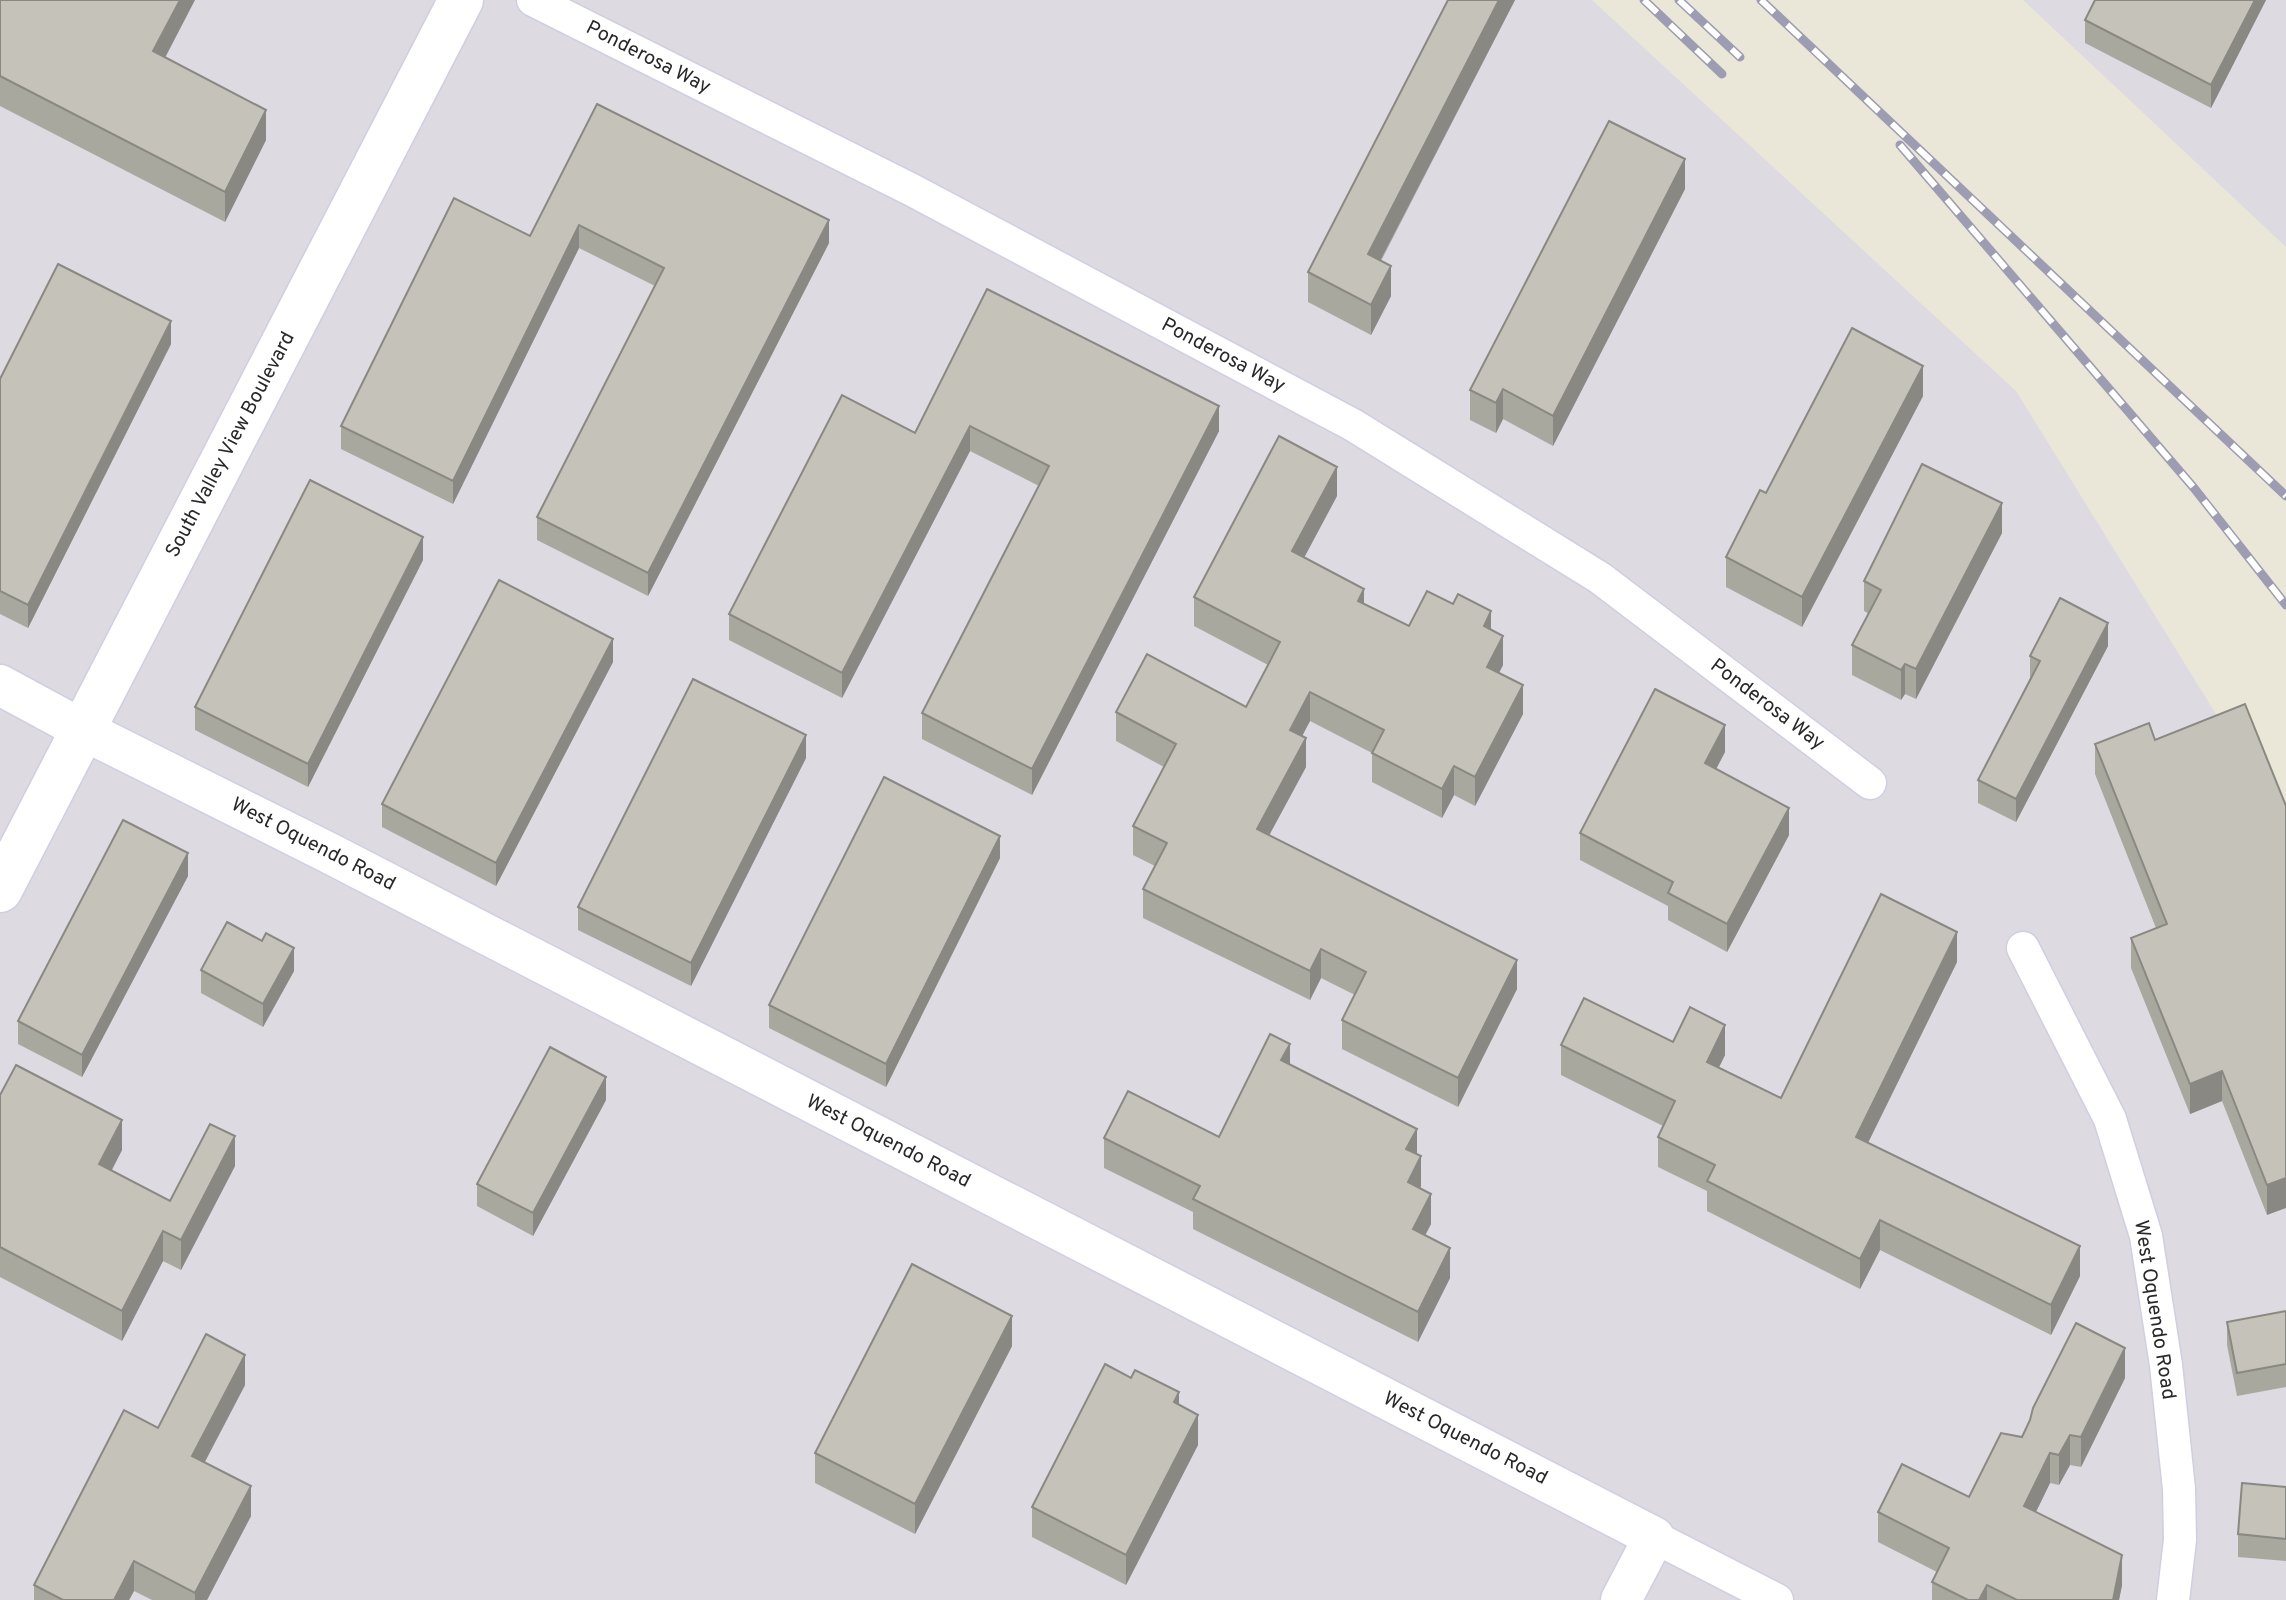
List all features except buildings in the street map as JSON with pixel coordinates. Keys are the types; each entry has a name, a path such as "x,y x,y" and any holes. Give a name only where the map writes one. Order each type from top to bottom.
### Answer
{"main road":[{"name":"South Valley View Boulevard","path":"0,890 461,0"}],"street":[{"name":"Ponderosa Way","path":"533,0 912,190 1353,425 1600,578 1870,783"},
{"name":"West Oquendo Road","path":"0,685 1777,1600"},
{"name":"West Oquendo Road","path":"2023,948 2110,1119 2146,1236 2166,1365 2179,1489 2180,1540 2173,1600"},
{"path":"1621,1600 1654,1537"}],"shaded area":[{"path":"0,0 1592,0 2016,391 2286,827 2286,1600 0,1600"},
{"path":"2023,0 2286,0 2286,247"}],"railway":[{"path":"1644,0 1722,74"},
{"path":"1679,0 1740,57"},
{"path":"1761,0 2286,496"},
{"path":"1900,145 2194,488 2286,605"}]}
